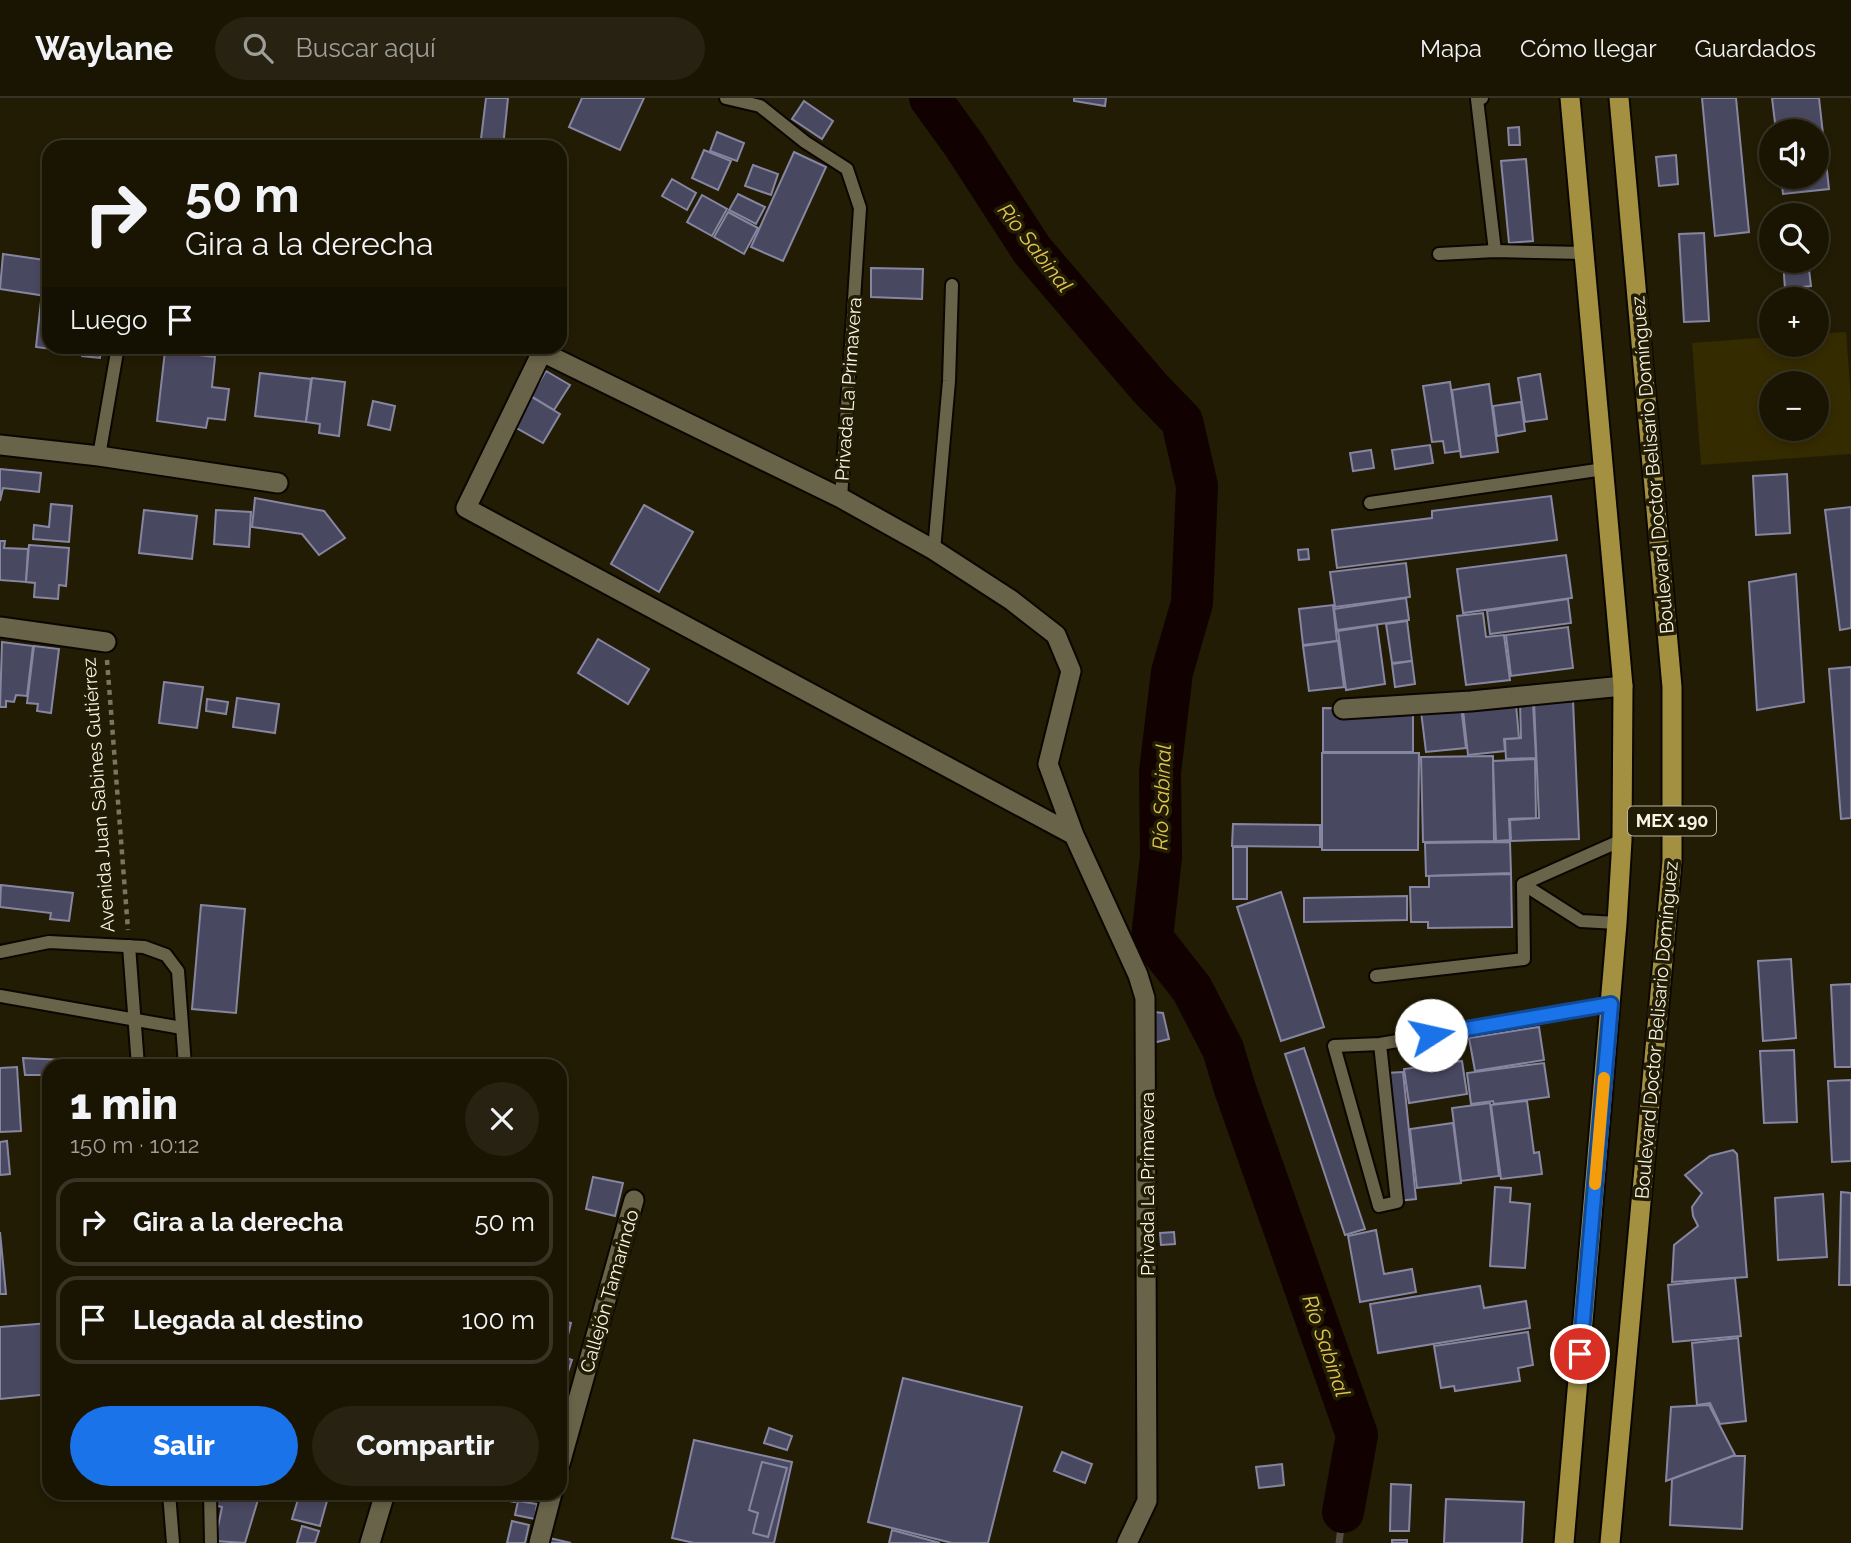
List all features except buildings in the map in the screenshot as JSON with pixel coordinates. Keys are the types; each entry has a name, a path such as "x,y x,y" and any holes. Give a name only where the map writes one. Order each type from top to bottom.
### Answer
{"main road":[{"name":"MEX 190","path":"1564,1543 1617,923 1622,840 1623,686 1570,98"},
{"name":"Boulevard Doctor Belisario Domínguez","path":"1610,1543 1672,861 1672,687 1619,98"}],"street":[{"path":"541,354 466,508 1074,835"},
{"path":"546,354 841,498"},
{"path":"0,445 99,456 278,483"},
{"name":"Privada La Primavera","path":"841,498 934,550 1011,600 1056,635 1071,671 1048,764 1074,835 1138,975 1145,998 1147,1501 1127,1543"},
{"path":"0,627 106,642"},
{"path":"1343,709 1623,686"},
{"name":"Callejón Tamarindo","path":"567,1439 635,1199"},
{"path":"370,1543 383,1500"},
{"path":"538,1543 550,1500"}],"lane":[{"name":"Privada La Primavera","path":"726,98 760,107 805,142 847,169 860,208 841,498"},
{"path":"1482,98 1477,99 1495,251"},
{"path":"1439,254 1495,251 1584,253"},
{"path":"934,550 949,381 951,285"},
{"path":"99,456 117,354"},
{"path":"1370,503 1604,470"},
{"path":"1523,884 1622,840"},
{"path":"1523,884 1581,921 1617,923"},
{"path":"1376,976 1524,959 1523,884"},
{"path":"0,951 49,942 129,946"},
{"name":"Avenida Juan Sabines Gutiérrez","path":"138,1059 129,946 144,947 166,955 178,971 184,1059"},
{"path":"0,996 182,1028"},
{"path":"1380,1044 1397,1202 1379,1206 1334,1046 1380,1044 1611,1004"},
{"path":"170,1500 173,1543"},
{"path":"210,1500 212,1543"}],"path":[{"name":"Avenida Juan Sabines Gutiérrez","path":"106,642 129,946"}],"shaded area":[{"path":"1846,332 1851,400 1851,454 1701,465 1692,343 1759,338 1759,357 1829,357 1829,333"}],"waterway":[{"name":"Río Sabinal","path":"930,98 1032,250 1150,388 1182,421 1197,486 1192,603 1172,672 1160,772 1161,857 1152,938 1192,989 1223,1049 1357,1435 1343,1512"},
{"name":"Río Sabinal","path":"1339,1543 1343,1512"}],"slow traffic":[{"path":"1595,1184 1604,1078"}],"route":[{"path":"1431,1035 1611,1004 1580,1354"}]}
